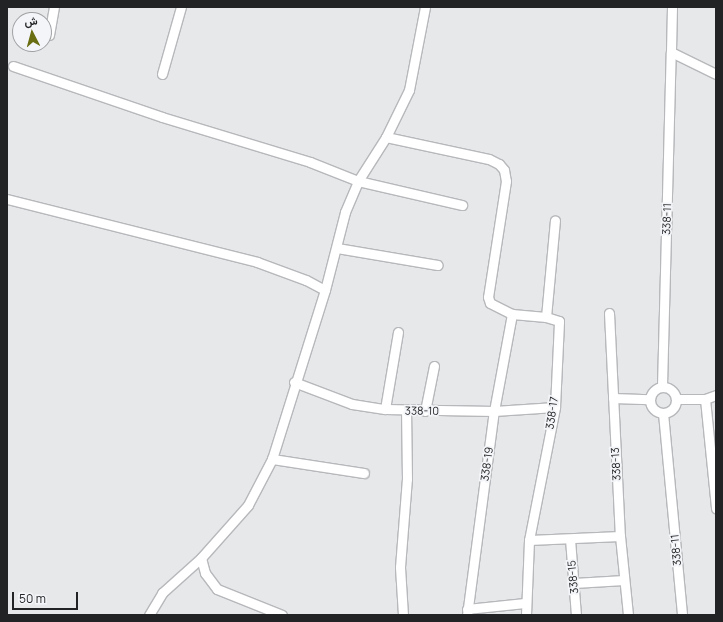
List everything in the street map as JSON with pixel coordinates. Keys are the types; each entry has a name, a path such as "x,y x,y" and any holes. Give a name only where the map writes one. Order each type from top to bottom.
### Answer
{"street":[{"path":"52,18 54,7"},
{"path":"162,74 181,7"},
{"path":"149,615 162,593 201,558 248,505 272,459 294,382 325,290 345,212 358,181 386,137 409,90 425,7"},
{"name":"338-11","path":"662,386 672,7"},
{"path":"671,52 716,74"},
{"path":"13,66 162,117 310,162 358,181 462,205"},
{"path":"386,137 489,159 504,170 506,181 488,297 490,303 512,314 546,317 555,220"},
{"path":"7,199 257,262 306,280 325,290"},
{"path":"337,248 438,265"},
{"name":"338-13","path":"609,313 620,536 628,615"},
{"name":"338-19","path":"467,612 494,411 512,314"},
{"name":"338-17","path":"526,615 525,604 529,540 555,407 559,321 546,317"},
{"path":"385,409 398,332"},
{"path":"425,411 434,366"},
{"name":"338-10","path":"294,382 352,404 385,409 406,411 494,411 555,407"},
{"path":"649,399 655,389 662,386 670,388 676,399"},
{"path":"676,399 705,399 716,395"},
{"path":"613,398 649,399"},
{"path":"649,399 652,407 663,413 671,410 676,399"},
{"path":"705,399 716,508"},
{"path":"403,615 400,567 407,479 406,411"},
{"name":"338-11","path":"663,413 682,615"},
{"path":"272,459 364,473"},
{"path":"529,540 620,536"},
{"name":"338-15","path":"570,539 576,615"},
{"path":"201,558 205,573 217,589 282,615"},
{"path":"574,583 624,580"},
{"path":"467,612 525,604"}]}
